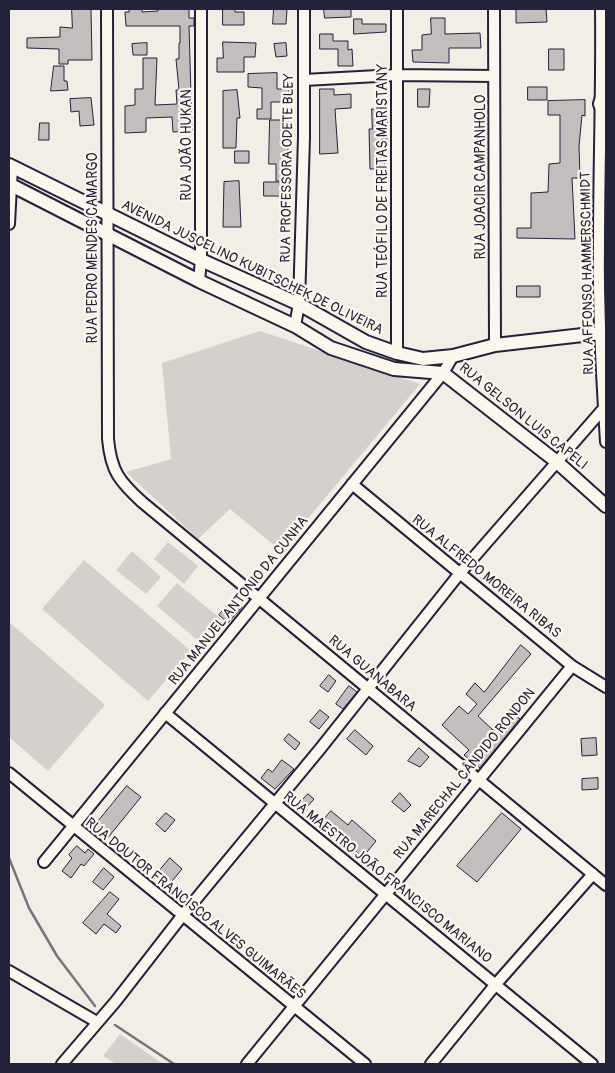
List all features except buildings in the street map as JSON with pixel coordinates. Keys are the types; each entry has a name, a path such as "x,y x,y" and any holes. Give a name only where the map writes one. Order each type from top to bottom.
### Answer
{"street":[{"name":"RUA PEDRO MENDES CAMARGO","path":"108,9 106,213 108,439 110,460 122,484"},
{"name":"RUA JOÃO HUKAN","path":"199,280 201,260 201,9"},
{"name":"RUA PROFESSORA ODETE BLEY","path":"295,326 299,304 304,9"},
{"name":"RUA TEÓFILO DE FREITAS MARISTANY","path":"397,9 397,353"},
{"name":"RUA JOACIR CAMPANHOLO","path":"494,9 495,345"},
{"name":"RUA AFFONSO HAMMERSCHMIDT","path":"600,9 604,98 602,244 606,442"},
{"path":"304,80 396,75 494,76"},
{"name":"AVENIDA JUSCELINO KUBITSCHEK DE OLIVEIRA","path":"10,166 201,260 299,304 366,342 397,353 423,359 453,356 495,345 603,337"},
{"path":"9,224 10,166"},
{"path":"9,184 295,326 331,348 394,369 443,372"},
{"name":"RUA MANUEL ANTONIO DA CUNHA","path":"44,862 443,372 453,356"},
{"name":"RUA GELSON LUIS CAPELI","path":"443,372 557,462 606,506"},
{"path":"62,1064 275,804 460,573 604,408"},
{"name":"RUA GUANABARA","path":"122,484 258,599 606,885"},
{"name":"RUA ALFREDO MOREIRA RIBAS","path":"352,484 572,666 606,686"},
{"name":"RUA MARECHAL CÂNDIDO RONDON","path":"247,1064 572,666"},
{"name":"RUA MAESTRO JOÃO FRANCISCO MARIANO","path":"165,713 592,1064"},
{"name":"RUA DOUTOR FRANCISCO ALVES GUIMARÃES","path":"9,774 365,1064"},
{"path":"431,1064 496,984 593,874"},
{"path":"9,972 97,1022"}],"shaded area":[{"path":"260,331 420,384 281,551 230,509 198,539 126,472 171,459 162,363"},
{"path":"168,542 198,566 184,584 154,559"},
{"path":"132,551 161,577 146,594 116,570"},
{"path":"84,560 191,651 148,701 42,609"},
{"path":"177,583 221,619 201,643 157,606"},
{"path":"9,622 105,705 48,771 9,737"},
{"path":"120,1034 163,1064 116,1064 103,1056"}],"waterway":[{"path":"9,858 29,908 57,956 95,1006"},
{"path":"115,1025 174,1064"}]}
